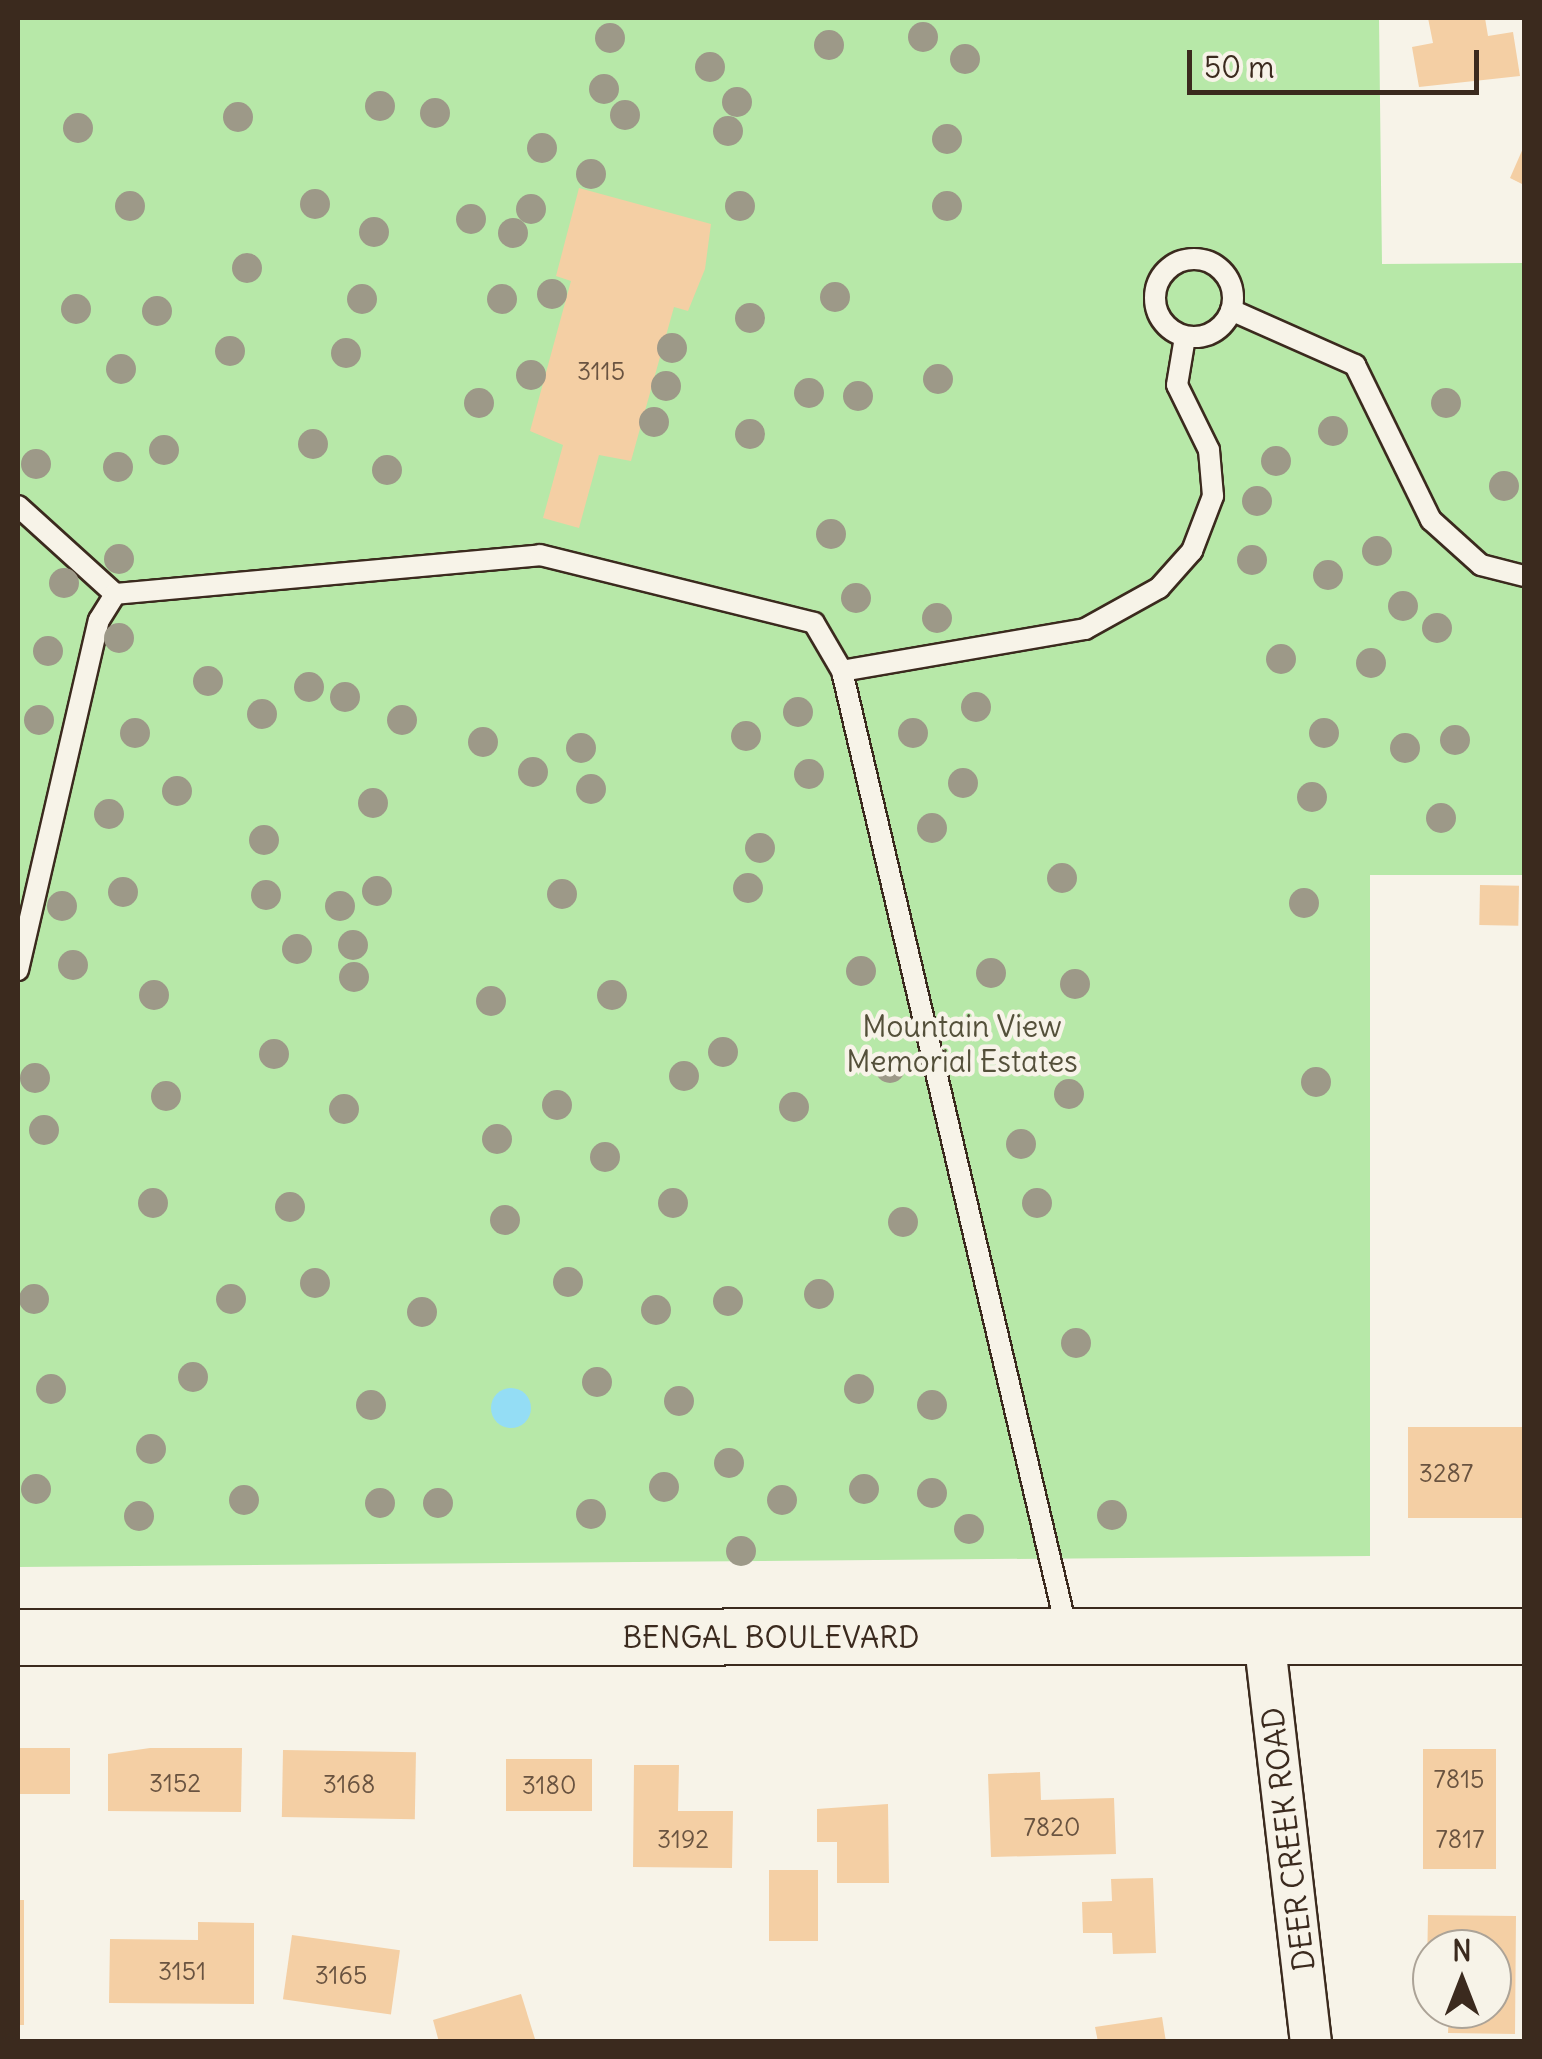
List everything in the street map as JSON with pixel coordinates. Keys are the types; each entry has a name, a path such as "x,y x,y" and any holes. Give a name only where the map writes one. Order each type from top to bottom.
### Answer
{"main road":[{"name":"BENGAL BOULEVARD","path":"18,1637 1524,1636"}],"street":[{"name":"DEER CREEK ROAD","path":"1264,1637 1311,2042"}],"lane":[{"path":"1185,336 1155,304 1174,264 1218,267 1231,310 1356,365 1431,520 1480,565 1524,576"},
{"path":"1185,336 1210,334 1231,310"},
{"path":"842,671 1086,628 1159,588 1202,534 1213,496 1209,450 1178,385 1185,336"},
{"path":"18,506 115,594 540,555 814,623 842,671 1069,1637"},
{"path":"18,970 98,620 115,594"}],"green space":[{"name":"Mountain View Memorial Estates","path":"18,18 1379,18 1382,264 1524,263 1524,875 1370,875 1370,1556 18,1567"}],"water":[{"path":"511,1388 525,1394 531,1408 525,1422 511,1428 497,1422 491,1408 497,1394"}],"building":[{"path":"1428,18 1485,18 1488,36 1513,32 1520,76 1419,87 1412,47 1433,43"},
{"path":"1524,146 1524,185 1510,178"},
{"path":"579,188 711,224 705,269 688,311 674,307 631,461 599,455 579,528 543,518 563,445 530,431 571,281 556,276"},
{"path":"1480,885 1519,886 1518,926 1479,925"},
{"path":"1408,1427 1524,1427 1524,1518 1408,1518"},
{"path":"18,1748 70,1748 70,1794 18,1794"},
{"path":"150,1748 242,1748 241,1812 108,1811 108,1754"},
{"path":"1423,1749 1496,1749 1496,1869 1423,1869"},
{"path":"283,1750 416,1752 415,1819 282,1817"},
{"path":"506,1759 592,1759 592,1811 506,1811"},
{"path":"634,1765 679,1765 678,1811 733,1811 732,1868 633,1867"},
{"path":"1040,1772 1041,1800 1114,1798 1116,1854 991,1857 988,1774"},
{"path":"888,1804 889,1883 837,1883 837,1842 817,1842 817,1809"},
{"path":"769,1870 818,1870 818,1941 769,1941"},
{"path":"1153,1878 1156,1953 1113,1954 1112,1933 1083,1933 1082,1902 1112,1901 1111,1879"},
{"path":"18,1900 24,1900 24,2025 18,2025"},
{"path":"1428,1915 1516,1916 1515,2034 1448,2033 1448,2029 1512,2029 1512,1929 1428,1929"},
{"path":"198,1922 254,1923 254,2004 109,2003 110,1939 198,1940"},
{"path":"292,1935 400,1950 391,2015 283,1999"},
{"path":"521,1994 535,2039 439,2042 433,2020"},
{"path":"1162,2017 1166,2042 1098,2042 1095,2027"}]}
